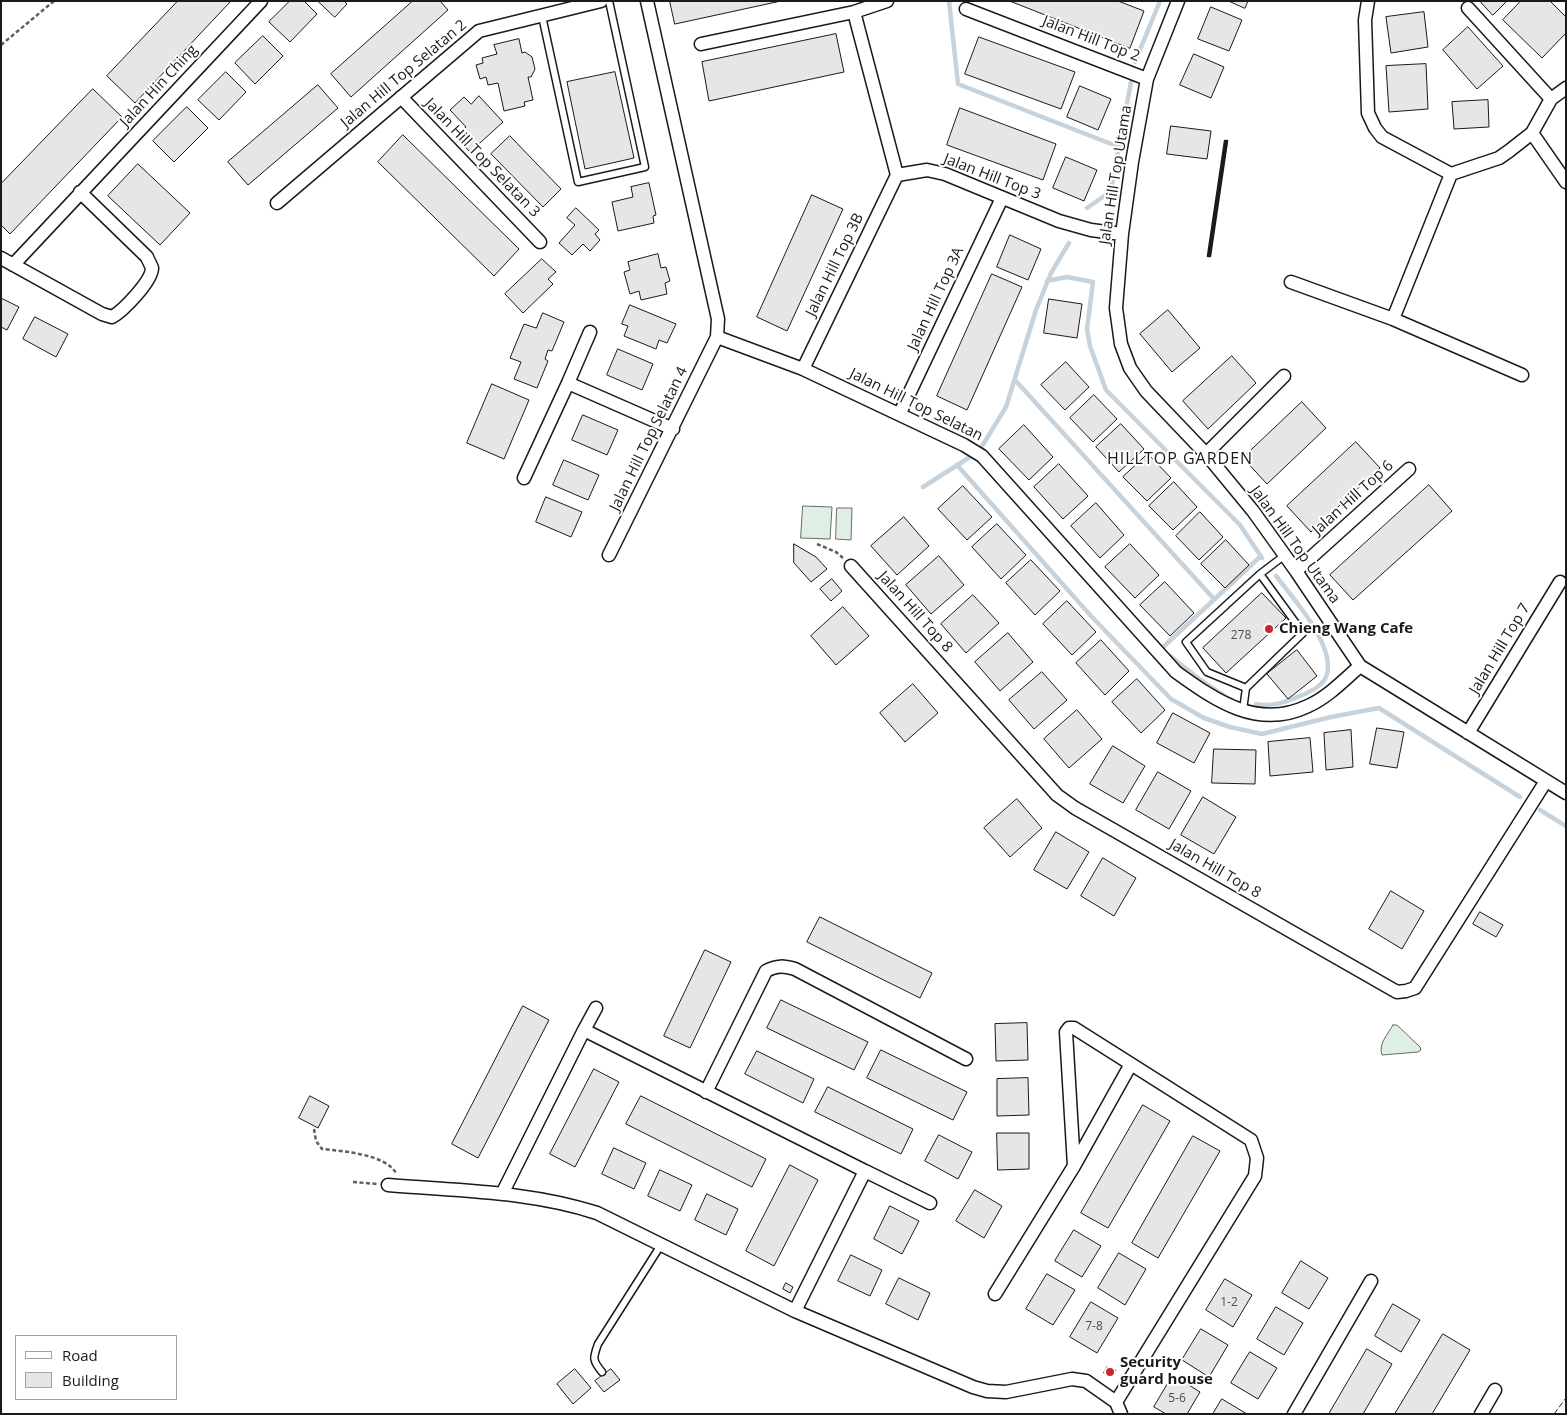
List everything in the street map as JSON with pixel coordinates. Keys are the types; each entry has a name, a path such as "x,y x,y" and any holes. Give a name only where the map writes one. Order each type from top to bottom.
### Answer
{"street":[{"name":"Jalan Hin Ching","path":"14,265 80,192 261,1"},
{"name":"Jalan Hill Top Selatan 2","path":"277,204 479,31 601,1"},
{"path":"647,1 718,319 717,337"},
{"path":"701,44 854,12 887,1"},
{"name":"Jalan Hill Top Utama","path":"1178,1 1147,79 1132,162 1122,234 1116,308 1121,344 1130,368 1146,391 1206,454 1253,511 1360,666 1566,794"},
{"path":"1368,1 1365,20 1368,113 1375,128 1382,137 1451,174 1498,158 1532,132 1551,98 1566,88"},
{"path":"1468,8 1551,98"},
{"name":"Jalan Hill Top 2","path":"966,9 1147,79"},
{"path":"854,12 897,175"},
{"name":"Jalan Hill Top Selatan 3","path":"401,97 540,242"},
{"path":"1532,132 1566,182"},
{"name":"Jalan Hill Top 3","path":"897,175 926,170 945,174 1059,221 1091,230 1122,234"},
{"path":"1393,319 1451,174"},
{"name":"Jalan Hill Top 3B","path":"803,369 897,175"},
{"path":"1,258 102,314 112,317 121,312 150,277 152,267 147,257 80,192"},
{"name":"Jalan Hill Top 3A","path":"900,413 1002,198"},
{"path":"1291,282 1393,319 1522,375"},
{"path":"524,478 590,332"},
{"name":"Jalan Hill Top Selatan","path":"717,337 803,369 900,413 982,456 1176,672 1222,703 1264,715 1281,714 1309,706 1336,687 1360,666"},
{"name":"Jalan Hill Top Selatan 4","path":"609,554 673,429 717,337"},
{"path":"1206,454 1284,376"},
{"path":"568,384 673,429"},
{"name":"Jalan Hill Top 6","path":"1296,571 1409,469"},
{"name":"Jalan Hill Top 8","path":"851,566 1057,795 1075,808 1397,992 1415,988 1546,781"},
{"name":"Jalan Hill Top 7","path":"1468,733 1560,582"},
{"path":"706,1092 766,971 775,966 785,966 795,970 966,1059"},
{"path":"502,1194 596,1008"},
{"path":"394,1185 502,1194 571,1205 597,1213 796,1311 973,1387 987,1391 1006,1392 1072,1379 1086,1381 1119,1408 1255,1176 1257,1158 1251,1140 1074,1028 1069,1028 1066,1032 1074,1166"},
{"path":"584,1030 930,1203"},
{"path":"995,1294 1074,1166 1131,1064"},
{"path":"796,1311 865,1171"},
{"path":"1294,1414 1371,1281"},
{"path":"1481,1414 1495,1390"}],"lane":[{"path":"542,16 578,182 645,167 609,1"},
{"path":"1246,688 1207,672 1186,642 1260,574 1285,555"},
{"path":"1243,710 1246,688 1303,633 1260,574"},
{"path":"602,1372 594,1363 593,1357 598,1344 661,1245"}],"path":[{"path":"1,45 54,1"},
{"path":"817,544 836,552 851,566"},
{"path":"314,1129 316,1141 322,1149 352,1152 378,1159 394,1168 398,1177 394,1185 353,1182"}],"green space":[{"path":"803,506 832,507 830,539 801,538"},
{"path":"837,508 852,508 851,540 836,539"},
{"path":"1393,1025 1397,1025 1421,1050 1418,1052 1382,1055 1382,1043"}],"building":[{"path":"178,1 231,1 135,103 107,76"},
{"path":"290,1 304,1 317,14 290,42 269,22"},
{"path":"318,1 344,1 347,4 335,17"},
{"path":"413,1 440,1 448,10 351,97 331,74"},
{"path":"670,1 781,1 675,24"},
{"path":"1010,1 1118,1 1144,11 1130,48"},
{"path":"1229,1 1248,1 1245,8"},
{"path":"1480,1 1507,1 1493,15"},
{"path":"1521,1 1550,1 1566,17 1566,33 1542,58 1503,20"},
{"path":"1211,7 1242,20 1229,51 1198,39"},
{"path":"1424,12 1428,47 1391,53 1386,17"},
{"path":"1468,27 1503,66 1477,89 1443,50"},
{"path":"836,34 844,72 709,101 702,62"},
{"path":"263,36 283,56 255,84 235,63"},
{"path":"979,37 1075,72 1061,109 965,74"},
{"path":"519,39 522,53 525,52 532,57 535,69 531,77 528,77 533,100 524,102 525,106 504,111 498,83 488,85 486,77 480,79 476,65 483,63 482,58 497,54 494,45"},
{"path":"1194,54 1224,67 1211,98 1180,85"},
{"path":"1426,64 1428,109 1389,112 1386,66"},
{"path":"226,72 246,92 219,120 198,100"},
{"path":"615,72 634,158 585,169 567,82"},
{"path":"318,85 338,108 248,185 228,162"},
{"path":"1080,86 1111,99 1098,130 1067,117"},
{"path":"93,89 122,117 10,234 1,225 1,184"},
{"path":"479,96 503,122 470,152 455,136 466,127 450,110 464,97 471,104"},
{"path":"1488,100 1489,127 1454,129 1452,102"},
{"path":"187,107 208,128 174,162 153,141"},
{"path":"960,108 1056,144 1043,180 947,145"},
{"path":"1171,126 1211,131 1207,159 1167,154"},
{"path":"403,135 519,249 494,276 378,162"},
{"path":"510,136 561,189 543,207 491,154"},
{"path":"1066,157 1097,170 1084,201 1053,188"},
{"path":"138,164 190,213 160,245 108,196"},
{"path":"649,183 656,215 653,216 654,223 618,231 612,202 633,197 631,187"},
{"path":"812,195 843,209 787,331 757,317"},
{"path":"576,208 599,230 595,234 600,240 590,251 583,244 572,255 559,243 575,225 567,218"},
{"path":"1010,235 1041,249 1028,280 997,267"},
{"path":"658,254 661,268 666,267 670,281 665,283 667,294 641,300 639,291 630,294 624,272 630,270 628,262"},
{"path":"542,259 556,272 548,279 553,284 523,313 505,294"},
{"path":"992,274 1022,287 967,410 937,396"},
{"path":"1,298 19,307 7,330 1,327"},
{"path":"1049,299 1082,304 1077,338 1044,333"},
{"path":"630,305 676,324 667,343 659,340 656,349 624,336 628,326 622,324"},
{"path":"1168,310 1200,348 1172,372 1140,334"},
{"path":"543,313 564,322 552,351 548,350 545,359 548,361 537,388 514,379 521,362 510,358 524,324 536,328"},
{"path":"35,317 68,334 56,357 23,339"},
{"path":"618,349 653,364 642,390 607,375"},
{"path":"1232,356 1256,383 1208,429 1183,401"},
{"path":"1066,362 1089,387 1065,410 1041,385"},
{"path":"492,384 529,400 504,459 467,443"},
{"path":"1094,395 1117,419 1093,442 1070,418"},
{"path":"1302,402 1326,428 1267,484 1243,458"},
{"path":"583,415 618,430 607,455 572,440"},
{"path":"1121,424 1144,449 1119,472 1096,447"},
{"path":"1024,425 1053,457 1029,480 999,449"},
{"path":"1356,442 1380,468 1311,532 1287,506"},
{"path":"1148,454 1171,478 1147,501 1123,477"},
{"path":"564,460 599,475 588,500 553,485"},
{"path":"1059,464 1088,496 1063,519 1034,487"},
{"path":"1174,482 1197,507 1173,530 1149,506"},
{"path":"1429,485 1452,511 1353,600 1330,575"},
{"path":"963,486 992,517 967,540 938,509"},
{"path":"546,497 582,512 571,537 536,522"},
{"path":"1096,503 1124,535 1100,558 1071,526"},
{"path":"1200,512 1223,537 1199,560 1176,536"},
{"path":"904,517 929,546 897,575 871,546"},
{"path":"997,524 1026,555 1001,579 972,547"},
{"path":"1226,540 1249,565 1225,588 1201,564"},
{"path":"794,544 816,557 827,569 811,582 794,563"},
{"path":"1130,544 1159,575 1135,598 1105,567"},
{"path":"939,556 964,585 931,614 906,585"},
{"path":"1031,560 1060,591 1035,615 1006,583"},
{"path":"832,579 842,591 831,601 820,589"},
{"path":"1165,582 1194,613 1170,636 1140,605"},
{"path":"1262,593 1286,618 1226,673 1203,648"},
{"path":"973,595 999,623 966,653 941,624"},
{"path":"1067,601 1096,632 1072,655 1043,624"},
{"path":"843,607 869,636 836,665 811,636"},
{"path":"1008,633 1033,662 1000,691 975,662"},
{"path":"1101,640 1129,671 1105,695 1076,663"},
{"path":"1297,650 1317,676 1288,699 1267,674"},
{"path":"1042,672 1067,700 1034,729 1009,700"},
{"path":"1137,679 1165,710 1141,733 1112,702"},
{"path":"913,684 938,713 905,742 880,713"},
{"path":"1077,710 1102,739 1069,768 1044,739"},
{"path":"1173,713 1210,733 1194,763 1157,743"},
{"path":"1377,728 1404,732 1397,768 1370,764"},
{"path":"1351,730 1353,767 1326,770 1324,733"},
{"path":"1310,738 1313,772 1270,776 1268,742"},
{"path":"1113,746 1145,766 1123,803 1090,784"},
{"path":"1214,749 1256,750 1255,784 1212,783"},
{"path":"1158,772 1191,791 1169,829 1136,810"},
{"path":"1203,797 1236,817 1214,854 1181,835"},
{"path":"1017,799 1042,828 1010,857 984,828"},
{"path":"1056,832 1089,852 1067,889 1034,870"},
{"path":"1103,858 1136,878 1114,916 1081,896"},
{"path":"1391,891 1424,911 1402,949 1369,929"},
{"path":"1480,912 1503,925 1496,937 1473,924"},
{"path":"820,917 932,973 920,998 807,942"},
{"path":"705,950 731,962 690,1048 664,1036"},
{"path":"781,1000 868,1042 854,1070 767,1028"},
{"path":"523,1006 549,1020 478,1158 452,1144"},
{"path":"1027,1023 1028,1060 996,1061 995,1024"},
{"path":"881,1050 967,1092 953,1120 867,1078"},
{"path":"757,1051 814,1079 803,1103 745,1074"},
{"path":"594,1069 619,1082 575,1167 550,1154"},
{"path":"1028,1078 1029,1115 997,1116 997,1079"},
{"path":"828,1087 913,1129 901,1154 815,1112"},
{"path":"310,1096 329,1106 318,1128 299,1118"},
{"path":"641,1096 766,1159 752,1187 626,1124"},
{"path":"1143,1105 1170,1121 1108,1228 1081,1213"},
{"path":"997,1133 1029,1133 1029,1169 998,1170"},
{"path":"939,1135 972,1152 958,1179 925,1161"},
{"path":"1193,1136 1220,1151 1158,1258 1132,1243"},
{"path":"614,1148 646,1163 634,1189 602,1174"},
{"path":"790,1165 818,1180 774,1266 746,1251"},
{"path":"660,1170 692,1185 680,1211 648,1196"},
{"path":"975,1190 1002,1206 984,1238 956,1221"},
{"path":"707,1194 738,1209 726,1235 695,1220"},
{"path":"890,1206 919,1221 902,1254 874,1239"},
{"path":"1074,1230 1101,1246 1082,1277 1055,1261"},
{"path":"1119,1253 1146,1269 1125,1305 1098,1288"},
{"path":"851,1255 882,1270 870,1296 838,1281"},
{"path":"1301,1261 1328,1278 1309,1309 1282,1293"},
{"path":"1047,1274 1075,1290 1053,1325 1026,1309"},
{"path":"899,1278 930,1293 918,1320 886,1304"},
{"path":"1225,1279 1252,1295 1233,1327 1206,1310"},
{"path":"786,1283 793,1287 790,1293 783,1289"},
{"path":"1091,1302 1118,1318 1097,1353 1070,1337"},
{"path":"1393,1304 1420,1320 1401,1352 1375,1336"},
{"path":"1276,1307 1303,1323 1284,1355 1257,1339"},
{"path":"1201,1329 1228,1345 1209,1377 1182,1360"},
{"path":"1443,1334 1470,1350 1432,1414 1395,1414"},
{"path":"1367,1349 1392,1364 1363,1414 1329,1414"},
{"path":"1250,1352 1277,1368 1258,1399 1231,1383"},
{"name":"Security guard house","path":"1107,1367 1116,1370 1113,1376 1104,1373"},
{"path":"575,1369 591,1388 573,1404 557,1384"},
{"path":"611,1369 620,1380 604,1392 595,1381"},
{"path":"1173,1375 1200,1392 1187,1414 1166,1414 1154,1407"},
{"path":"1222,1399 1247,1414 1213,1414"}],"waterway":[{"path":"949,1 958,84 1119,147"},
{"path":"1135,62 1160,1"},
{"path":"1087,208 1107,194 1112,185 1131,82"},
{"path":"984,451 981,448 1006,407 1036,310 1051,273 1069,243"},
{"path":"1047,281 1067,277 1093,282 1087,329 1090,346 1106,390 1240,525 1262,558"},
{"path":"1015,380 1214,599"},
{"path":"923,487 973,455"},
{"path":"957,465 1091,616 1171,699 1204,718 1230,727 1262,734 1331,717 1379,708 1520,797"},
{"path":"1158,644 1162,648 1261,556"},
{"path":"1256,704 1275,704 1305,694 1321,684 1327,674 1328,662 1319,636 1302,609 1276,576"},
{"path":"1170,656 1198,678 1232,700"},
{"path":"1540,810 1566,826"}],"fence":[{"path":"1554,1414 1566,1398"}],"wall":[{"path":"1225,141 1227,141 1210,256 1208,256 1225,141"}],"place":[{"name":"Chieng Wang Cafe","path":"1269,629"},
{"name":"Security guard house","path":"1110,1372"}],"district":[{"name":"HILLTOP GARDEN","path":"1180,459"}]}
